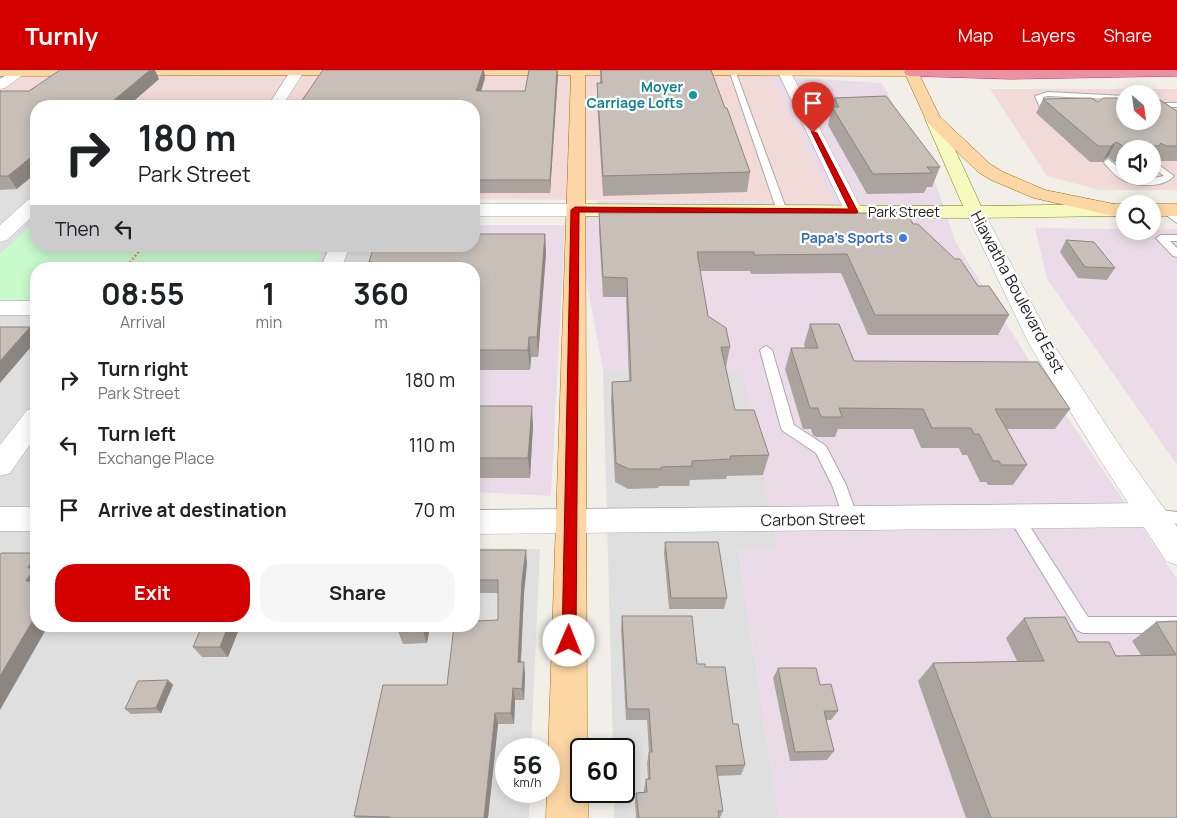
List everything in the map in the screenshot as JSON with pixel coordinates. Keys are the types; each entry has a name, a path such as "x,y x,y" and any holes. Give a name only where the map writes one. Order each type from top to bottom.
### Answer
{"highway":[{"path":"909,71 928,70"},
{"path":"909,71 953,76 1136,71 1177,72"}],"main road":[{"path":"567,818 578,70"},
{"path":"0,72 373,71"},
{"path":"430,71 909,71"},
{"name":"Hiawatha Boulevard East","path":"909,71 975,212"},
{"path":"933,119 984,168 1002,179 1040,194 1116,209"},
{"name":"Park Street","path":"575,210 854,212 1116,210"}],"street":[{"path":"279,100 298,70"},
{"path":"0,85 21,71"},
{"path":"793,71 854,212"},
{"path":"0,215 29,209"},
{"path":"0,236 29,209"},
{"name":"Park Street","path":"480,210 575,210"},
{"name":"Hiawatha Boulevard East","path":"975,212 1041,344 1164,516 1177,552"},
{"path":"0,308 30,308"},
{"path":"0,465 30,426"},
{"name":"Carbon Street","path":"480,522 571,523 1015,515 1164,516"},
{"path":"0,519 30,519"}],"lane":[{"path":"732,70 782,211"},
{"path":"1044,106 1039,96 1048,94 1116,98"},
{"path":"1161,99 1177,99"},
{"path":"1096,105 1116,105"},
{"path":"1163,105 1177,105"},
{"path":"1163,105 1177,114"},
{"path":"1108,162 1116,169"},
{"path":"1161,169 1170,176 1166,180 1161,180"},
{"path":"1177,238 1161,238 1177,254"},
{"path":"766,350 788,428 821,450 839,485 850,518"},
{"path":"1015,515 1083,626 1177,625"}],"path":[{"path":"130,262 138,252"}],"shaded area":[{"path":"0,70 568,70 568,76 770,76 834,202 480,199 480,100 30,100 30,104 0,101"},
{"path":"770,76 882,83 936,184 956,243 1034,368 1177,579 1177,818 779,818 738,550 778,549 743,374 603,370 576,225 598,201 833,202"},
{"path":"990,89 1116,89 1116,130 1161,130 1161,89 1177,89 1177,190 1099,190 1047,176"},
{"path":"0,101 30,105 30,252 434,252 450,262 30,262 30,632 480,632 480,548 540,549 531,738 495,738 495,803 530,803 529,818 0,818"},
{"path":"480,225 565,225 551,496 480,492 480,262 474,262 474,252 480,252"},
{"path":"1035,228 1116,229 1116,240 1161,240 1161,230 1177,229 1177,465 1047,279"},
{"path":"603,370 743,373 778,549 738,550 779,818 614,818 614,803 635,803 635,738 613,738"}],"green space":[{"path":"30,226 30,252 323,252 318,262 30,262 30,300 0,300 0,254"}],"building":[{"path":"60,70 150,70 114,100 30,100 30,158 8,176 0,176 0,91 29,91"},
{"path":"323,70 483,70 476,91 525,91 529,70 557,70 550,180 480,180 480,100 302,100"},
{"path":"601,70 711,70 750,172 603,176 597,83 602,83"},
{"path":"886,96 940,167 927,167 932,173 873,174 832,107 839,107 834,98"},
{"path":"1091,98 1098,102 1103,98 1116,98 1116,130 1161,130 1161,101 1177,111 1177,146 1166,146 1161,143 1161,140 1116,140 1111,146 1098,146 1043,99"},
{"path":"599,213 907,213 913,224 918,224 955,259 960,259 978,286 989,286 1009,315 875,315 847,254 754,255 754,252 697,252 708,316 726,328 730,347 721,347 735,410 754,410 769,455 730,456 731,459 692,461 692,466 661,467 661,469 629,469 616,463 612,382 631,381 627,278 603,277"},
{"path":"480,234 545,234 537,337 529,337 528,350 480,350 480,262 369,262 372,252 480,252"},
{"path":"1066,240 1094,242 1115,268 1085,267"},
{"path":"810,324 839,324 854,361 1038,362 1070,409 995,409 1027,465 1001,465 999,461 993,461 979,434 974,434 971,428 932,428 923,409 839,408 842,417 823,417 820,415 818,408 810,408 791,348 818,348"},
{"path":"0,327 30,327 0,361"},
{"path":"480,406 532,406 528,458 480,458"},
{"path":"665,542 718,542 727,598 671,598"},
{"path":"480,550 526,550 522,580 518,662 524,662 522,689 513,688 511,713 495,713 484,818 354,816 383,685 447,685 453,632 480,632 480,621 498,620 498,580 480,580"},
{"path":"1,553 30,553 28,568 30,568 30,575 26,581 30,581 30,625 0,676"},
{"path":"622,616 692,616 697,664 705,664 705,667 725,667 733,724 738,724 745,765 716,766 723,811 718,811 719,818 639,818 636,793 647,792 646,779 650,779 649,752 652,752 649,709 627,709"},
{"path":"1065,617 1078,642 1109,642 1116,656 1176,655 1156,622 1177,621 1177,818 991,818 933,663 1044,661 1024,618"},
{"path":"199,632 226,632 220,647 193,647"},
{"path":"778,668 816,668 820,685 831,684 838,711 824,711 834,751 795,752"},
{"path":"168,680 156,708 125,709 138,681"}],"place":[{"name":"Moyer Carriage Lofts","path":"693,95"},
{"name":"Papa's Sports","path":"903,238"}],"route":[{"path":"569,641 575,210 854,212 813,133"}]}
